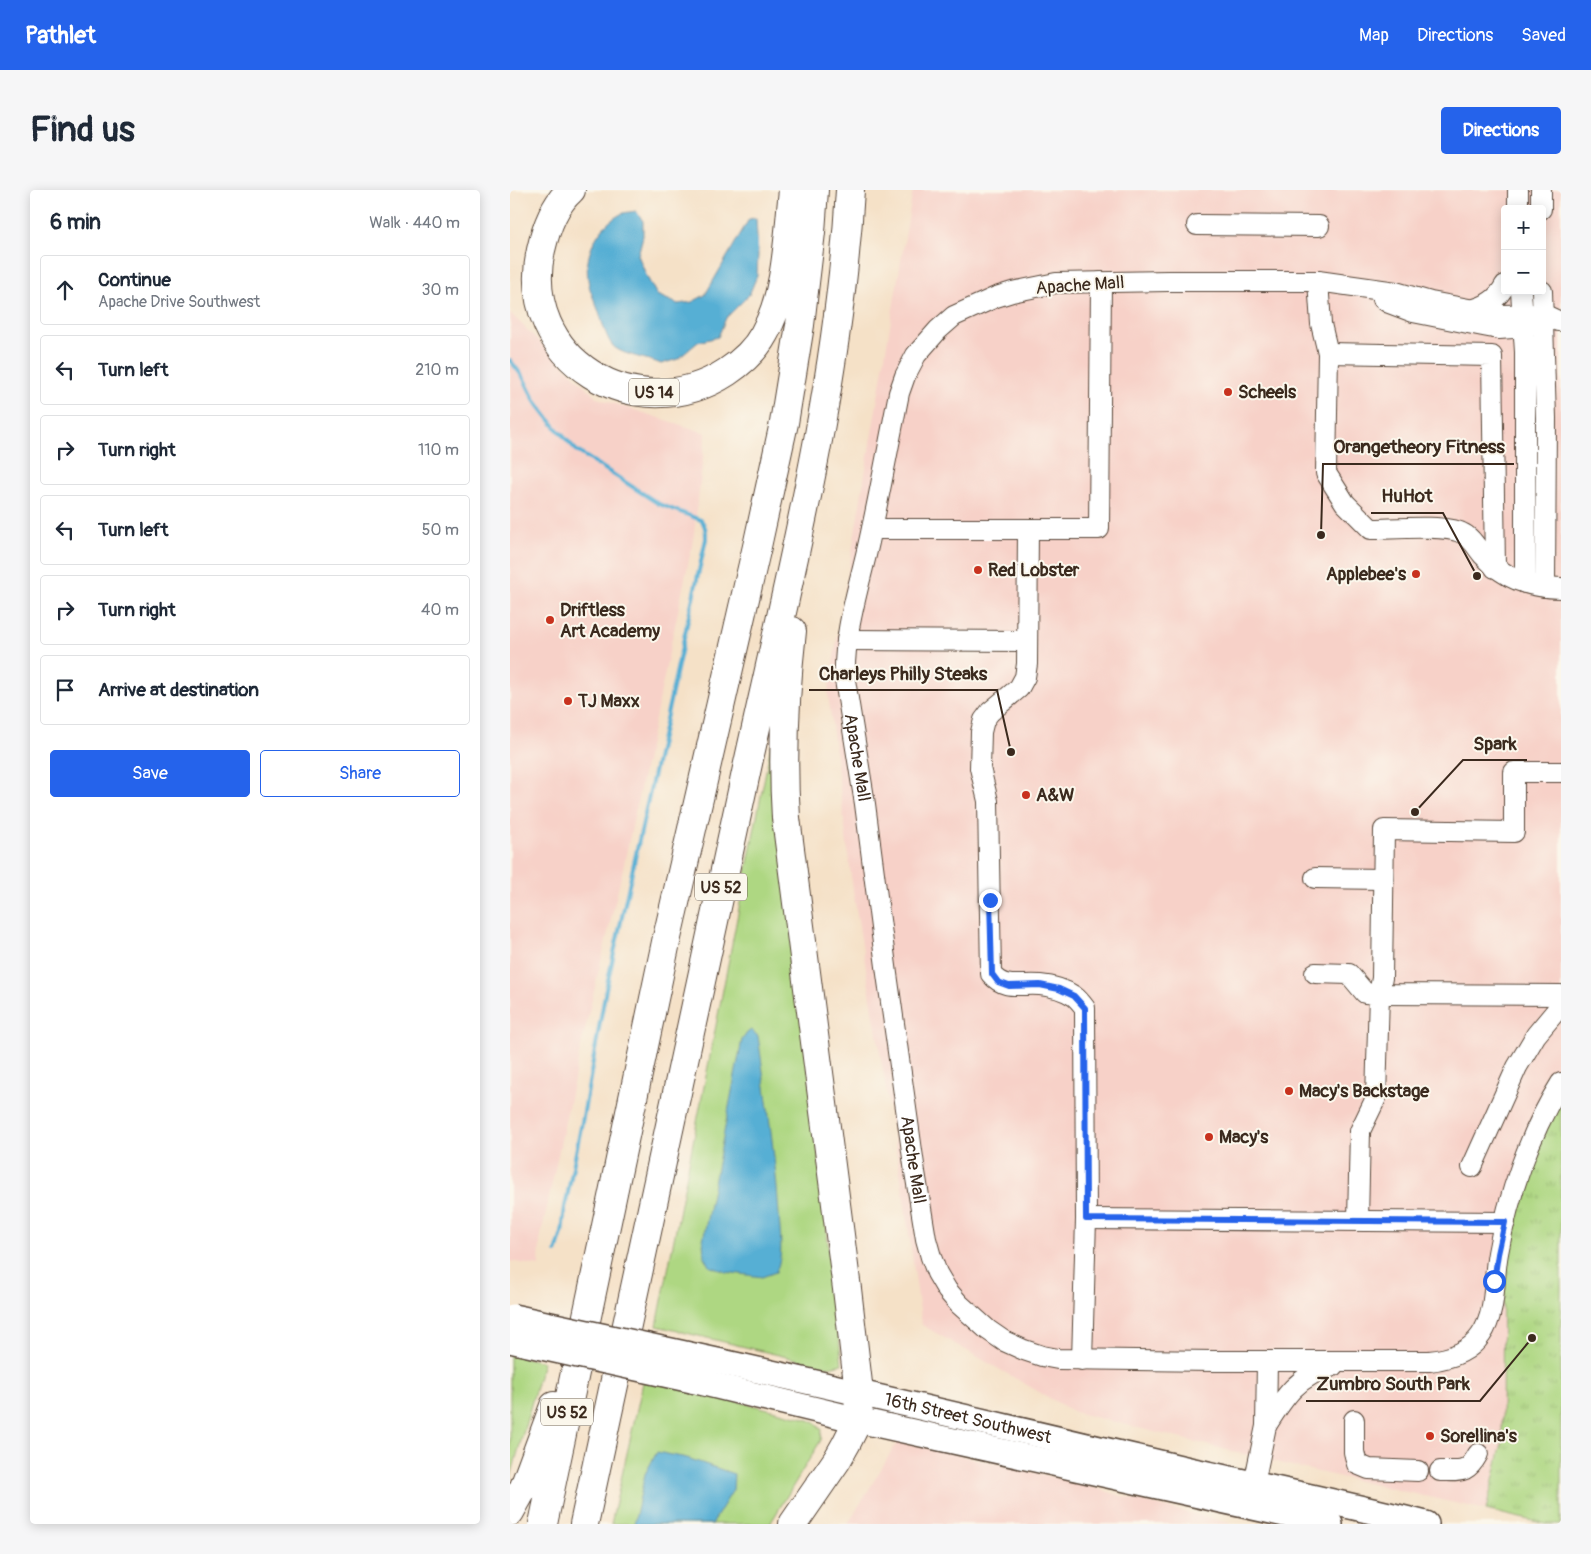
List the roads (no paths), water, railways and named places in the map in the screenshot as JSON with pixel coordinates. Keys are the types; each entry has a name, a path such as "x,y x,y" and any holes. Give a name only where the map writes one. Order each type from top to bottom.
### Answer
{"highway":[{"name":"US 14","path":"571,190 554,211 545,231 540,256 537,278 539,300 551,331 560,347 575,363 594,377 612,386 630,390 670,393 701,386 718,378 735,367 752,351 764,334 771,318 780,285 793,190"},
{"name":"US 52","path":"543,1524 666,942 784,423 800,325 814,190"},
{"name":"US 52","path":"584,1524 660,1160 811,478 839,309 850,190"},
{"path":"793,1524 837,1460 858,1420 859,1392 848,1289 790,855 783,779 784,723 789,658 811,478"},
{"path":"510,1512 524,1487 591,1301"}],"main road":[{"name":"16th Street Southwest","path":"511,1324 693,1368 858,1420 1251,1496 1368,1509 1426,1524"},
{"name":"16th Street Southwest","path":"693,1368 859,1392 1251,1496 1330,1524"}],"street":[{"path":"1518,190 1518,205"},
{"path":"1541,190 1541,205"},
{"path":"1197,225 1319,226"},
{"path":"1318,281 1321,324 1328,353 1326,473 1344,503 1371,528 1451,529 1464,534 1495,568 1525,583 1553,588 1551,321 1543,295"},
{"name":"Apache Mall","path":"1353,1361 1058,1360 1042,1356 1004,1341 988,1330 959,1304 947,1290 936,1273 920,1205 865,804 847,690 844,664 847,640 899,393 905,376 916,355 938,330 954,316 972,307 1012,292 1056,283 1318,281 1396,292 1431,302 1501,315 1522,321"},
{"path":"872,528 1099,528 1101,282"},
{"path":"1364,287 1389,303 1413,312 1499,329 1522,321 1551,321"},
{"path":"1470,310 1482,308 1501,290"},
{"path":"1521,295 1525,352 1525,583"},
{"path":"1328,353 1492,356 1495,568"},
{"path":"1493,431 1510,430 1518,427 1524,418"},
{"path":"1524,418 1553,418"},
{"path":"1028,528 1025,677 1019,688 990,712 984,720 981,732 980,768 988,801 992,974 998,982 1009,986 1040,985 1059,989 1074,996 1085,1008 1086,1219 1082,1360"},
{"path":"847,640 1027,641"},
{"path":"1358,1220 1360,1131 1376,1098 1379,994 1382,978 1384,830 1514,832 1514,772 1561,772"},
{"path":"1315,878 1383,879"},
{"path":"1315,973 1349,974 1365,993 1561,995"},
{"path":"1472,1167 1517,1067 1536,1035 1561,1005"},
{"path":"1266,1426 1284,1398 1296,1384 1309,1375 1326,1368 1353,1361 1429,1361 1447,1359 1473,1345 1487,1324 1505,1222 1526,1152 1561,1083"},
{"path":"1086,1219 1505,1222"},
{"path":"1251,1496 1266,1426 1267,1362"},
{"path":"1354,1420 1354,1452 1357,1464 1369,1469 1418,1471"},
{"path":"1440,1471 1463,1471 1472,1465 1478,1454"}],"water":[{"path":"636,211 643,221 643,236 638,255 647,277 657,295 678,304 692,302 705,295 749,219 756,218 757,276 749,295 726,318 718,337 698,342 678,359 661,364 624,353 611,344 589,283 588,260 594,241 599,233 621,214"},
{"path":"751,1030 758,1036 774,1156 781,1237 780,1258 776,1272 762,1277 726,1272 709,1266 704,1257 703,1240 742,1040"},
{"path":"657,1452 687,1458 734,1474 733,1490 712,1524 634,1524 645,1474"}],"waterway":[{"path":"510,360 523,377 535,401 577,451 659,504 701,520 706,534 606,989 565,1207 562,1233 556,1252"}],"place":[{"name":"Scheels","path":"1228,392"},
{"name":"Orangetheory Fitness","path":"1321,535"},
{"name":"Red Lobster","path":"978,570"},
{"name":"Applebee's","path":"1416,574"},
{"name":"HuHot","path":"1477,576"},
{"name":"Driftless Art Academy","path":"550,620"},
{"name":"TJ Maxx","path":"568,701"},
{"name":"Charleys Philly Steaks","path":"1011,752"},
{"name":"A&W","path":"1026,795"},
{"name":"Spark","path":"1415,812"},
{"name":"Macy's Backstage","path":"1289,1091"},
{"name":"Macy's","path":"1209,1137"},
{"name":"Zumbro South Park","path":"1532,1338"},
{"name":"Sorellina's","path":"1430,1436"}]}
